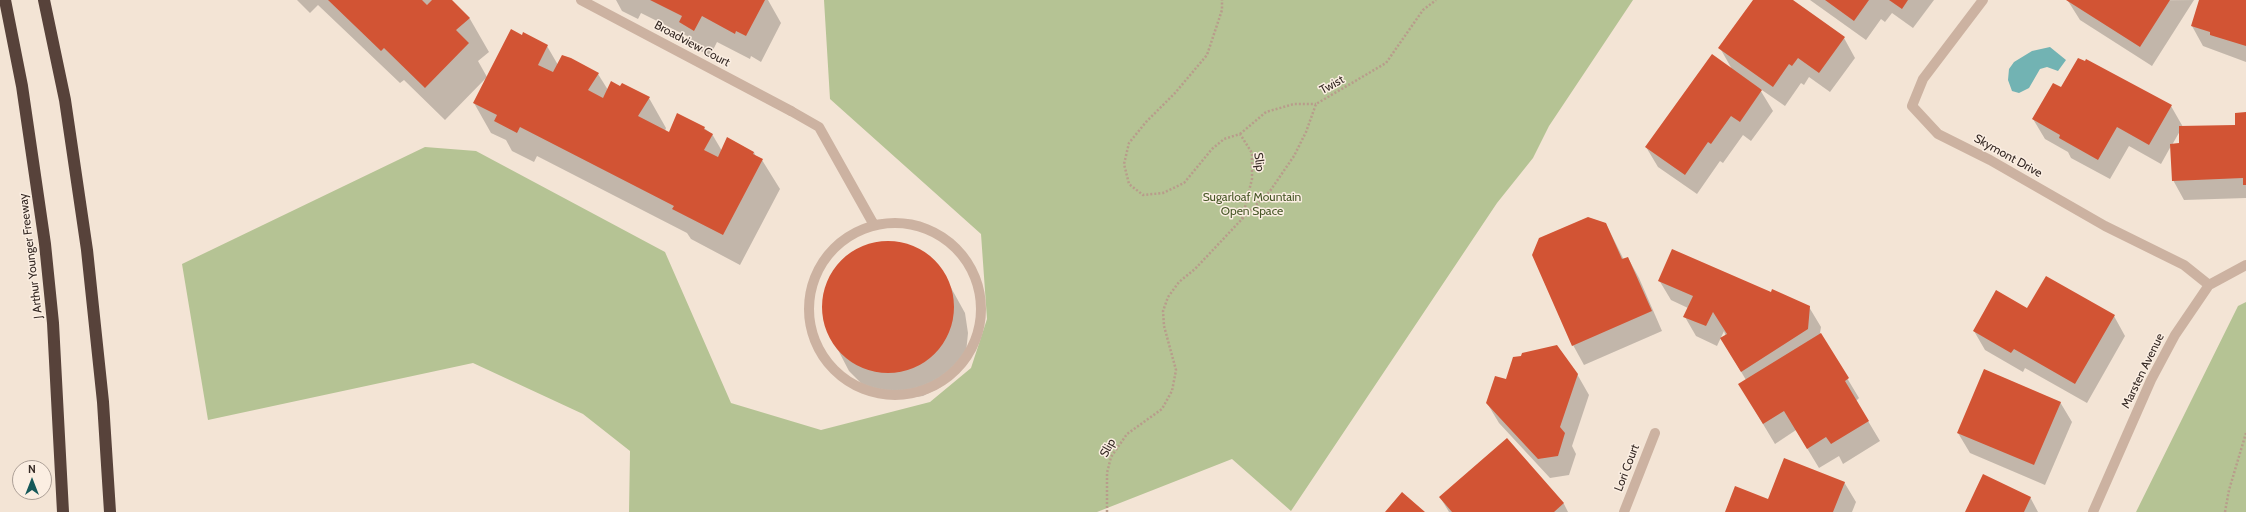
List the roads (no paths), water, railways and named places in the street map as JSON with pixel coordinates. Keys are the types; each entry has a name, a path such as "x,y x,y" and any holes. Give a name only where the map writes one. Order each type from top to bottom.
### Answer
{"highway":[{"name":"J Arthur Younger Freeway","path":"5,0 22,86 45,244 54,339 63,512"},
{"path":"44,0 65,100 87,250 103,402 110,512"}],"street":[{"name":"Broadview Court","path":"581,0 819,127 874,225"},
{"name":"Skymont Drive","path":"1984,0 1923,79 1912,106 1938,134 1990,160 2105,226 2184,265 2209,285"},
{"path":"902,223 930,230 954,246 971,268 980,294 980,323 971,350 954,372 931,388 903,396 874,393 848,382 826,363 812,338 808,309 812,281 826,256 848,237 874,225 902,223"},
{"name":"Marsten Avenue","path":"2093,512 2151,380 2175,335 2209,285 2246,264"},
{"name":"Lori Court","path":"1624,512 1655,433"}],"water":[{"path":"2050,47 2066,60 2058,71 2047,67 2040,69 2029,88 2019,93 2012,91 2008,80 2009,69 2014,62 2032,51"}],"park label":[{"name":"Sugarloaf Mountain Open Space","path":"1252,204"}]}
